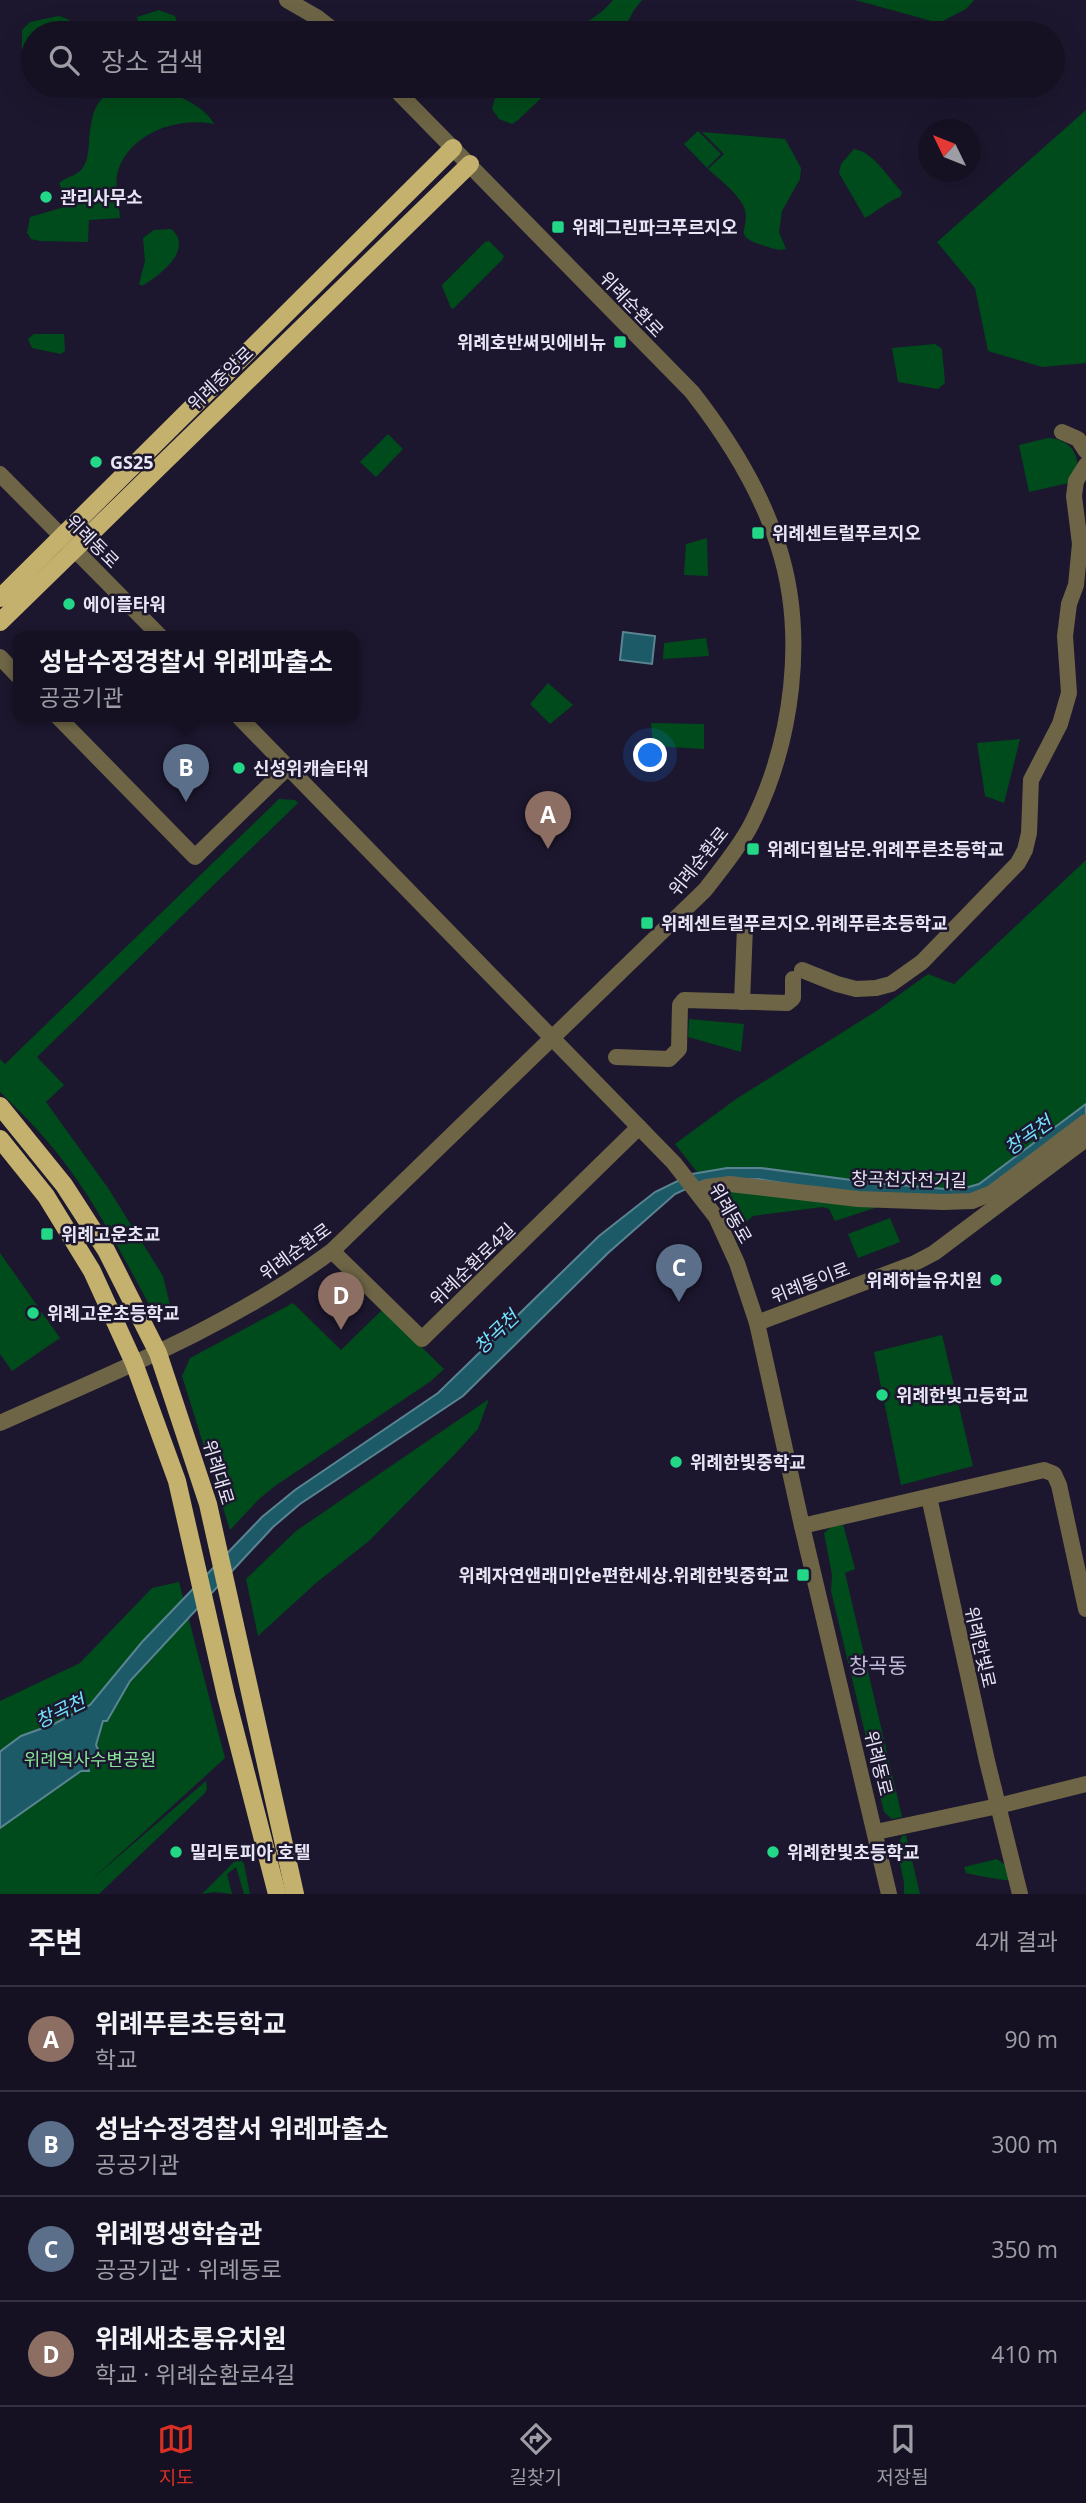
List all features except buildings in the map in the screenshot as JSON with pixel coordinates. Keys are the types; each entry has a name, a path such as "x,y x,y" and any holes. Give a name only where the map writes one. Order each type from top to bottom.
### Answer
{"main road":[{"name":"위례중앙로","path":"0,622 68,543 453,148"},
{"name":"위례중앙로","path":"0,598 68,543 470,164"},
{"name":"위례대로","path":"0,1106 64,1185 99,1240 158,1353 213,1523 295,1894"},
{"path":"0,1139 46,1196 92,1271 134,1363 177,1481 226,1696 277,1894"}],"street":[{"path":"287,0 322,21"},
{"name":"위례순환로","path":"0,1423 158,1353 240,1311 292,1280 332,1251 705,890 730,858 751,824 776,757 784,728 792,677 792,615 778,545 758,495 726,438 692,392 404,98"},
{"path":"1062,432 1078,439 1086,451"},
{"path":"616,1057 668,1059 678,1049 680,1005 684,1000 787,1003 793,998 798,974 856,989 891,984 922,962 1018,863 1029,833 1031,780 1060,724 1069,693 1065,636 1069,604 1076,585 1080,544 1074,495 1076,481 1086,465"},
{"name":"위례동로","path":"0,474 155,631"},
{"path":"0,657 13,671"},
{"path":"63,722 195,857 287,768"},
{"name":"위례동로","path":"244,722 662,1151 704,1199 716,1217 737,1263 757,1323 889,1894"},
{"path":"742,1002 745,927"},
{"name":"창곡천자전거길","path":"706,1187 730,1184 858,1199 972,1201 992,1193 1086,1122"},
{"name":"위례순환로4길","path":"332,1251 422,1339 639,1127"},
{"name":"위례동이로","path":"757,1323 914,1264 934,1253 1086,1139"},
{"path":"802,1526 1044,1470 1054,1474 1059,1485 1086,1609"},
{"name":"위례한빛로","path":"929,1497 937,1544 1020,1894"},
{"path":"876,1832 1086,1784"}],"green space":[{"path":"613,0 642,0 628,21 588,21"},
{"path":"855,0 974,0 966,9 943,21 932,21"},
{"path":"159,10 175,16 176,21 138,21 137,17"},
{"path":"58,16 70,21 35,21"},
{"path":"103,98 182,98 203,111 214,124 200,122 169,126 155,131 131,149 122,161 117,175 120,218 89,220 88,242 31,239 27,233 30,217 68,206 59,183 84,166 98,104"},
{"path":"495,98 541,98 512,124 499,119 492,109"},
{"path":"1086,110 1086,363 1042,367 988,351 975,288 937,242"},
{"path":"698,131 721,154 707,168 684,144"},
{"path":"702,132 785,139 801,168 800,179 782,211 779,232 786,249 775,249 754,242 744,234 746,213 743,205 732,190 708,169 724,154"},
{"path":"854,149 874,160 902,192 900,197 865,218 839,173 841,164"},
{"path":"171,229 179,245 177,253 165,269 142,286 139,284 145,261 143,238 154,230"},
{"path":"489,241 504,256 502,260 451,308 443,284"},
{"path":"34,334 64,334 65,351 61,354 32,348 28,339"},
{"path":"935,344 942,349 945,383 938,389 898,382 892,348"},
{"path":"388,434 403,449 376,477 360,462"},
{"path":"1048,438 1064,442 1074,452 1077,459 1076,474 1073,482 1029,492 1019,445"},
{"path":"707,538 708,576 684,575 686,544"},
{"path":"706,638 709,656 663,659 664,643"},
{"path":"548,683 573,705 550,724 530,704"},
{"path":"651,723 704,724 704,749 653,746"},
{"path":"1020,739 1004,803 985,796 977,743"},
{"path":"279,799 295,800 298,803 37,1057 64,1085 46,1102 108,1188 163,1276 172,1313 150,1306 77,1180 42,1135 0,1092 0,1059 5,1064"},
{"path":"1086,860 1086,1125 989,1198 893,1202 835,1221 829,1209 823,1207 753,1216 737,1230 727,1210 675,1144 736,1099 878,1010 928,974 954,984"},
{"path":"689,1019 744,1024 741,1052 688,1037"},
{"path":"890,1218 900,1242 858,1258 848,1234"},
{"path":"0,1253 60,1338 12,1371 0,1354"},
{"path":"293,1303 341,1350 383,1309 444,1369 431,1381 275,1486 230,1530 182,1376 190,1358"},
{"path":"942,1335 973,1466 901,1485 874,1352"},
{"path":"489,1399 478,1429 455,1454 369,1541 316,1583 258,1636 246,1579 296,1531"},
{"path":"843,1524 855,1569 845,1573 902,1817 892,1819 884,1812 831,1591 832,1575 824,1533 831,1527"},
{"name":"위례역사수변공원","path":"179,1582 225,1758 90,1881 206,1781 205,1793 99,1894 0,1894 0,1701 80,1663 152,1588"},
{"path":"906,1835 920,1894 904,1894 897,1848 902,1836"},
{"path":"997,1859 1005,1865 1010,1880 966,1873 964,1867"},
{"path":"236,1860 241,1860 244,1864 250,1894 244,1894 236,1867 227,1874 232,1894 202,1894"}],"shaded area":[{"path":"623,632 655,636 652,664 620,660"},
{"path":"1086,1104 1086,1115 986,1189 968,1196 858,1195 758,1179 703,1181 675,1194 608,1253 463,1396 300,1504 273,1527 130,1681 107,1721 103,1721 96,1745 101,1756 98,1758 92,1755 87,1763 89,1771 81,1771 0,1828 2,1750 21,1736 54,1724 90,1705 142,1642 262,1517 295,1490 438,1393 599,1236 655,1192 692,1174 727,1168 761,1168 874,1183 958,1190 979,1184"}],"place":[{"name":"관리사무소","path":"46,197"},
{"name":"위례그린파크푸르지오","path":"558,227"},
{"name":"위례호반써밋에비뉴","path":"620,342"},
{"name":"GS25","path":"96,462"},
{"name":"위례센트럴푸르지오","path":"758,533"},
{"name":"에이플타워","path":"69,604"},
{"name":"신성위캐슬타워","path":"239,768"},
{"name":"성남수정경찰서 위례파출소","path":"186,802"},
{"name":"위례푸른초등학교","path":"548,849"},
{"name":"위례더힐남문.위례푸른초등학교","path":"753,849"},
{"name":"위례센트럴푸르지오.위례푸른초등학교","path":"647,923"},
{"name":"위례고운초교","path":"47,1234"},
{"name":"위례하늘유치원","path":"996,1280"},
{"name":"위례평생학습관","path":"679,1302"},
{"name":"위례고운초등학교","path":"33,1313"},
{"name":"위례새초롱유치원","path":"341,1330"},
{"name":"위례한빛고등학교","path":"882,1395"},
{"name":"위례한빛중학교","path":"676,1462"},
{"name":"위례자연앤래미안e편한세상.위례한빛중학교","path":"803,1575"},
{"name":"밀리토피아 호텔","path":"176,1852"},
{"name":"위례한빛초등학교","path":"773,1852"}],"district":[{"name":"창곡동","path":"878,1665"}],"water label":[{"name":"창곡천","path":"1028,1135"},
{"name":"창곡천","path":"496,1332"},
{"name":"창곡천","path":"60,1711"}]}
